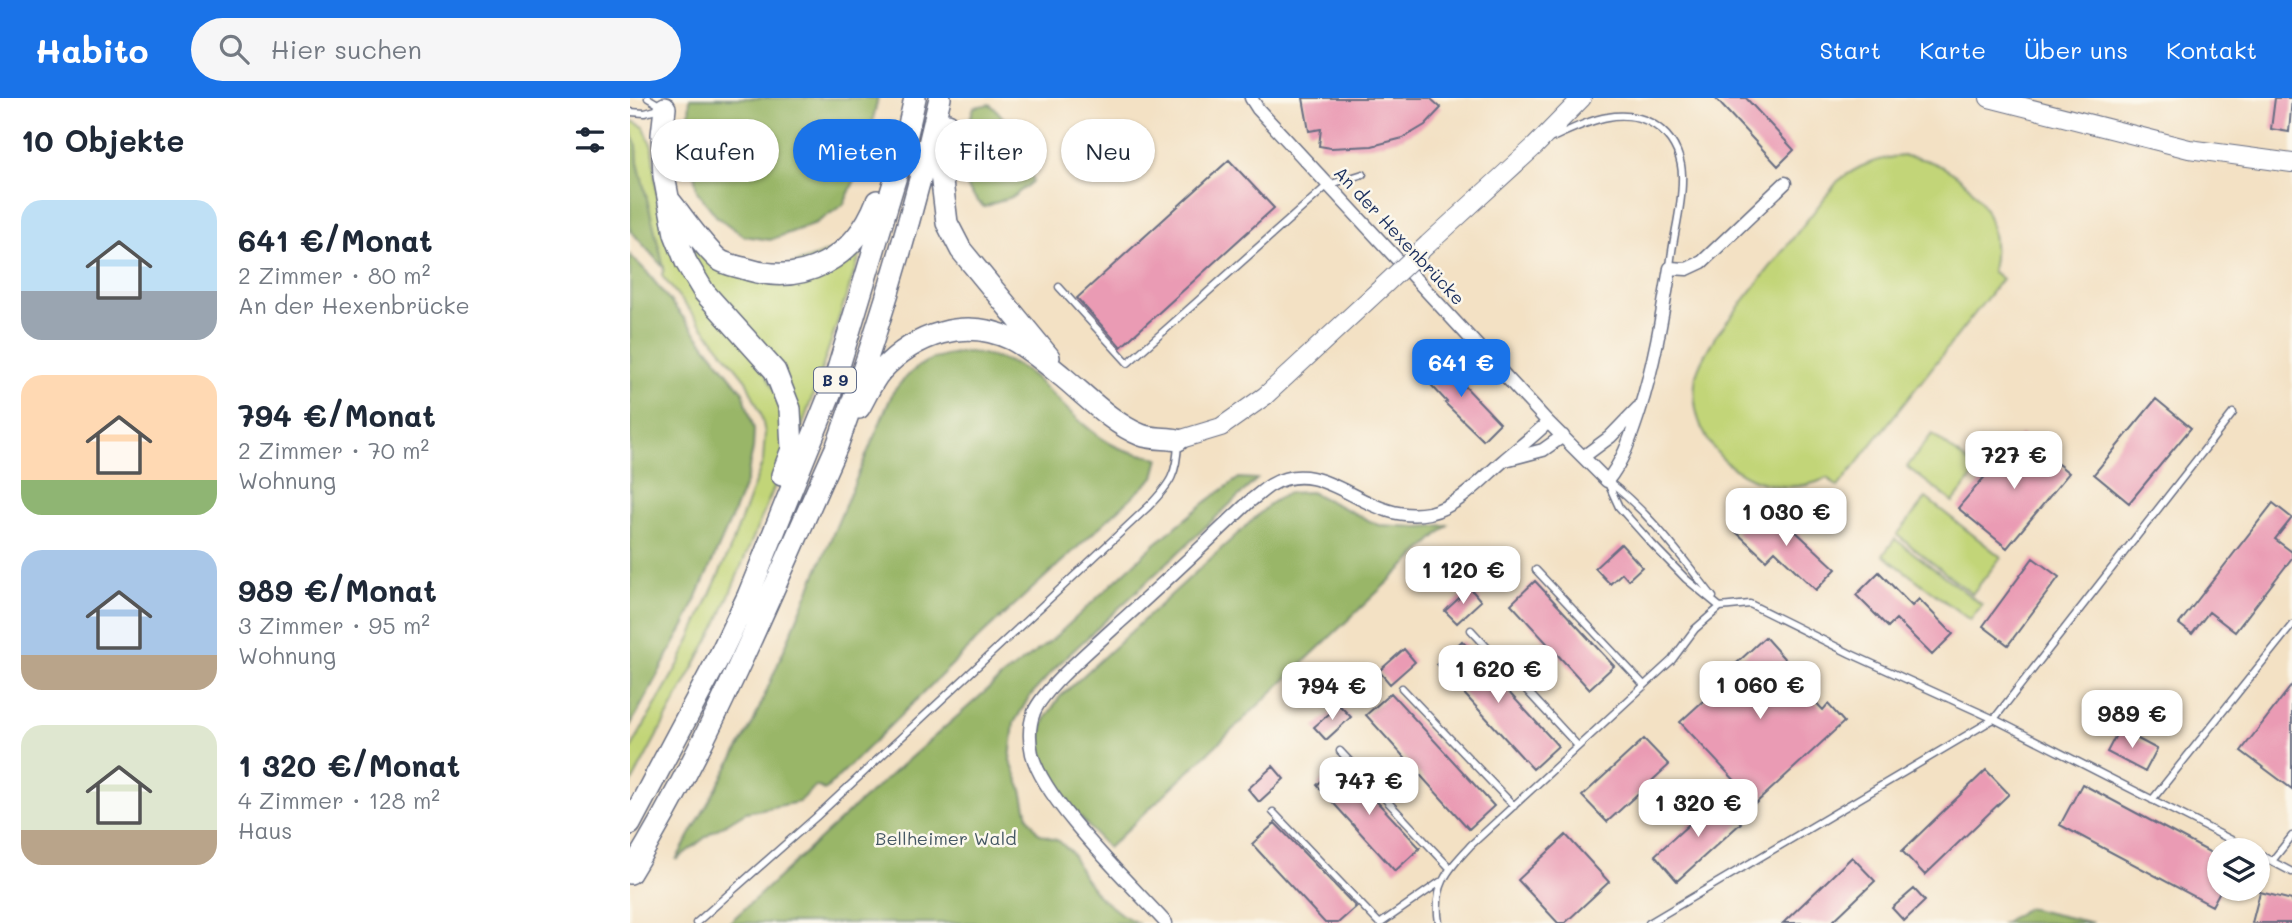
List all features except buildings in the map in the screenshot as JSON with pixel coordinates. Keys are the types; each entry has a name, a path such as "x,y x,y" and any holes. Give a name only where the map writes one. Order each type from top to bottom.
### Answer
{"highway":[{"name":"B 9","path":"910,119 915,98"},
{"name":"B 9","path":"630,873 657,830 714,719 836,446 852,404 922,175 940,98"},
{"name":"B 9","path":"950,98 950,114 940,165 947,223 961,250 1065,378"},
{"name":"B 9","path":"661,101 667,198 675,234 704,292 775,371 790,408 792,449 742,584 748,596"},
{"name":"B 9","path":"667,198 719,260 763,275 788,275 813,269 847,249 869,222 887,182"},
{"name":"B 9","path":"630,824 720,655 748,596 832,389 894,182"},
{"name":"B 9","path":"836,446 880,373 902,352 932,334 958,328 986,330 1013,340 1065,378 1094,405 1141,435 1178,440"}],"main road":[{"name":"B 9","path":"1178,440 1221,426 1265,396 1535,146 1582,98"},
{"name":"B 9","path":"1557,125 1593,98"},
{"path":"1989,98 2189,149 2292,163"}],"street":[{"name":"An der Hexenbrücke","path":"1251,98 1258,109 1548,422 1607,481"},
{"path":"1607,481 1617,469 1629,442 1652,367 1670,263 1687,270 1702,262 1785,183"},
{"path":"1583,457 1610,436 1641,405"},
{"path":"1166,923 1077,825 1037,768 1032,754 1030,727 1035,711 1044,698 1083,657 1250,501 1271,485 1299,476 1320,479 1377,508 1396,514 1432,512 1461,498 1548,422"},
{"path":"1505,460 1543,450 1563,436"}],"lane":[{"path":"630,111 645,113 661,101"},
{"path":"1535,146 1574,128 1608,117 1622,115 1646,120 1660,128 1675,145 1683,179 1670,263"},
{"path":"1059,287 1128,363 1328,185 1363,174"},
{"path":"1649,923 1994,719 2233,413"},
{"path":"696,923 826,808 1149,506 1170,484 1175,472 1178,440"},
{"path":"1607,481 1619,507 1652,544 1686,579 1720,607"},
{"path":"1607,481 1629,497 1659,527 1720,607"},
{"path":"1536,570 1644,685"},
{"path":"1273,812 1380,923 1440,882 1450,868 1514,806 1672,660 1695,629 1720,607 1750,604 1851,654 1994,719 2227,838"},
{"path":"2152,800 2292,625"},
{"path":"1471,630 1578,746"},
{"path":"1402,688 1514,806"},
{"path":"1340,751 1450,868"},
{"path":"2292,836 2272,861 2292,872"},
{"path":"1439,923 1437,900 1440,882"}],"green space":[{"path":"690,98 878,98 873,119 793,119 793,182 854,182 844,204 816,223 770,240 744,236 717,217 697,191 696,182 779,182 779,119 689,119"},
{"path":"990,104 1004,119 970,119 974,107"},
{"path":"630,120 644,127 651,144 651,182 656,182 658,205 668,239 757,358 783,406 783,466 718,622 630,786 630,750 680,662 729,552 763,461 765,433 761,414 746,380 662,276 664,268"},
{"path":"630,134 637,145 638,163 664,268 630,230"},
{"path":"1904,156 1925,160 1944,168 1961,179 1975,193 1992,229 1992,271 2002,279 1838,487 1827,478 1801,486 1776,486 1752,479 1731,466 1714,449 1701,427 1695,403 1696,376 1701,361 1715,337 1838,181 1869,163"},
{"path":"965,182 1032,182 1014,196 984,207"},
{"path":"686,238 749,279 863,240 864,244 801,430 796,409 695,268"},
{"path":"630,255 646,271 743,392 754,429 746,482 731,519 685,624 630,726"},
{"path":"969,352 1012,363 1034,377 1105,440 1127,451 1159,458 1154,477 983,634 825,790 816,786 799,802 746,812 711,833 676,860 753,723 893,392 909,374 926,362 945,355"},
{"path":"1932,434 1978,470 1953,502 1907,467"},
{"name":"Bellheimer Wald","path":"1239,478 1257,479 1059,664 1029,697 1014,723 1010,760 1022,790 1028,817 1038,833 1059,841 1071,852 1082,874 1098,896 1137,923 729,923 852,809 1003,676 1052,640 1156,543"},
{"path":"1311,492 1378,525 1448,525 1108,848 1071,806 1049,772 1041,737 1045,720 1060,697 1271,503 1288,493"},
{"path":"1926,498 2001,557 1972,594 1897,535"},
{"path":"1895,539 1982,605 1970,620 1883,555"},
{"path":"2027,908 2093,923 2003,923"}]}
